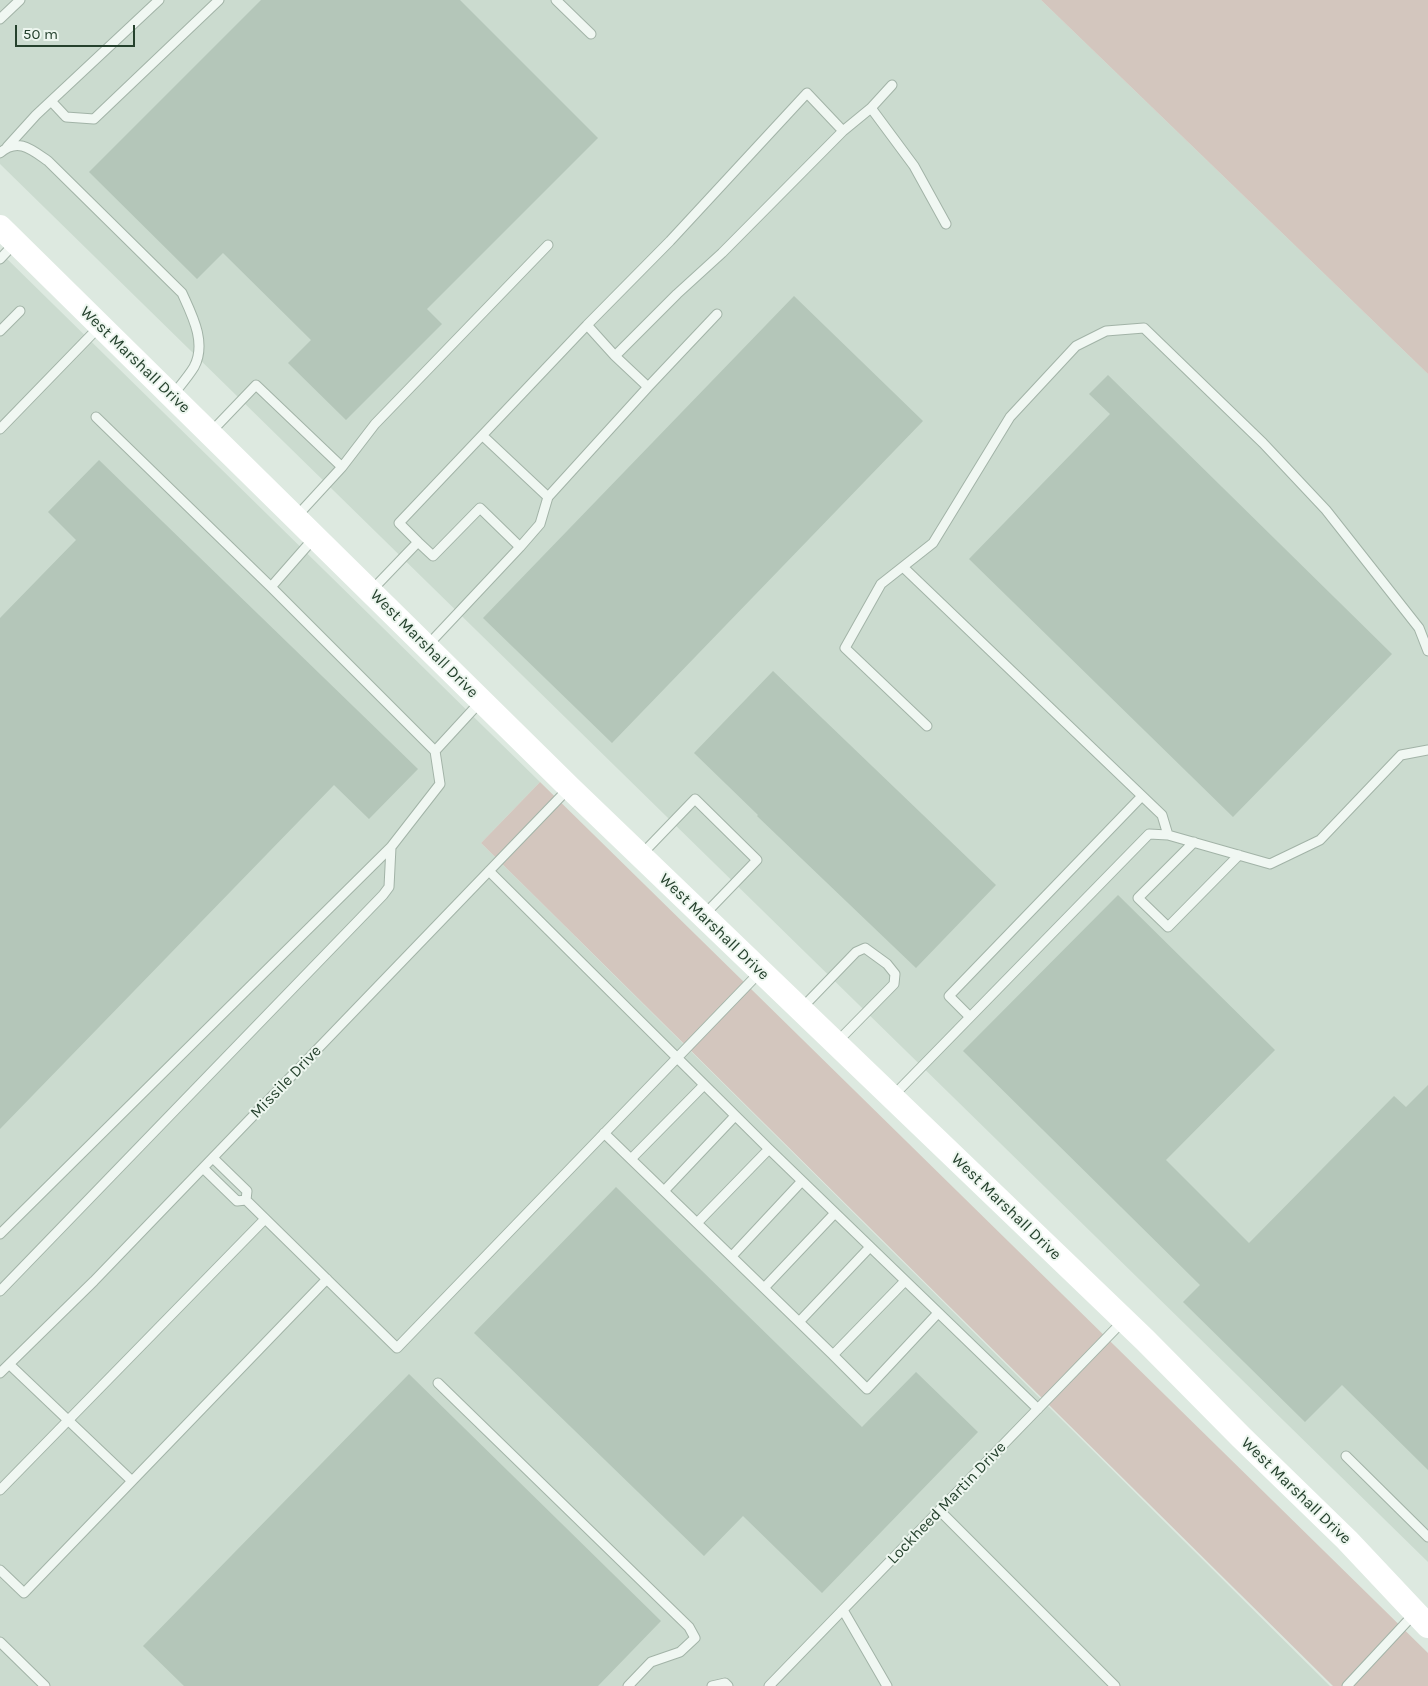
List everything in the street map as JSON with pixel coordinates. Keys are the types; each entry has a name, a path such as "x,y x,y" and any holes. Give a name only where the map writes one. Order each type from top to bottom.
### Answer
{"main road":[{"name":"West Marshall Drive","path":"5,243 100,326 570,788 1124,1320 1347,1540 1422,1620"}],"lane":[{"path":"0,19 20,0"},
{"path":"4,150 52,101 158,0"},
{"path":"52,101 66,117 94,119 219,0"},
{"path":"556,0 591,34"},
{"path":"615,356 722,253 842,131 871,108 892,85"},
{"path":"520,547 480,508 433,556 399,523 587,325 670,241 806,93 842,131"},
{"path":"871,108 914,166 946,224"},
{"path":"4,150 26,146 48,161 182,293 195,321 200,344 194,366 172,396"},
{"path":"296,518 342,467 375,424 548,245"},
{"path":"0,331 20,311"},
{"path":"426,646 540,524 548,497 717,314"},
{"path":"587,325 615,356 648,387"},
{"path":"0,429 100,326"},
{"path":"927,726 845,648 881,584 933,543 1010,418 1076,346 1106,331 1144,328 1256,437 1326,510 1419,628 1428,651"},
{"path":"210,433 256,385 342,467"},
{"path":"0,1234 391,847 440,784 435,751 271,587 96,418"},
{"path":"483,436 548,497"},
{"path":"271,587 315,536"},
{"path":"370,591 418,542"},
{"path":"903,567 1162,815 1168,834"},
{"path":"435,751 481,701"},
{"path":"892,1097 1149,834 1168,834 1270,864 1320,840 1401,755 1428,750"},
{"name":"Missile Drive","path":"0,1373 213,1158 570,788"},
{"path":"970,1017 949,996 1142,796"},
{"path":"641,855 694,799 758,860 703,916"},
{"path":"1194,842 1138,898 1168,927 1239,855"},
{"path":"0,1291 383,895 389,887 391,847"},
{"path":"489,871 835,1214 1038,1409"},
{"path":"800,1010 856,952 865,948 887,964 895,974 894,984 835,1044"},
{"path":"246,1200 397,1348 760,972"},
{"path":"631,1159 704,1084"},
{"path":"664,1191 735,1116"},
{"path":"604,1133 867,1389 938,1313"},
{"path":"697,1223 769,1149"},
{"path":"213,1158 247,1191 246,1200"},
{"path":"203,1168 237,1201 246,1200"},
{"path":"732,1256 802,1181"},
{"path":"764,1288 835,1214"},
{"path":"0,1490 265,1219"},
{"path":"799,1322 870,1247"},
{"path":"0,1570 24,1593 327,1279"},
{"path":"833,1355 905,1281"},
{"name":"Lockheed Martin Drive","path":"769,1686 1124,1320"},
{"path":"9,1364 132,1481"},
{"path":"438,1383 689,1627 695,1638 685,1648 680,1652 651,1662 628,1686"},
{"path":"1346,1456 1428,1537"},
{"path":"940,1511 1115,1686"},
{"path":"843,1610 887,1686"},
{"path":"1347,1686 1422,1620"},
{"path":"0,1642 45,1686"},
{"path":"712,1686 725,1683 728,1686"}],"shaded area":[{"path":"0,0 1041,0 1428,374 1428,1562 0,164"},
{"path":"1041,0 1428,0 1428,374"},
{"path":"0,252 540,782 481,843 1330,1686 0,1686"},
{"path":"540,782 1428,1653 1428,1686 1333,1686 481,843"}],"building":[{"path":"261,0 460,0 598,138 427,309 442,324 346,420 288,363 311,340 223,253 197,279 89,172"},
{"path":"794,296 923,421 612,743 483,618"},
{"path":"1108,375 1392,654 1233,817 969,559 1110,414 1089,394"},
{"path":"99,460 418,769 369,819 334,785 0,1129 0,618 76,540 48,512"},
{"path":"773,671 996,885 916,968 694,753"},
{"path":"1118,895 1275,1050 1166,1160 1249,1243 1394,1096 1406,1107 1428,1085 1428,1470 1342,1385 1305,1422 1183,1302 1200,1285 963,1051"},
{"path":"616,1187 862,1427 916,1372 978,1432 822,1593 743,1516 704,1556 474,1333"},
{"path":"409,1374 661,1621 598,1686 184,1686 143,1646"}]}
